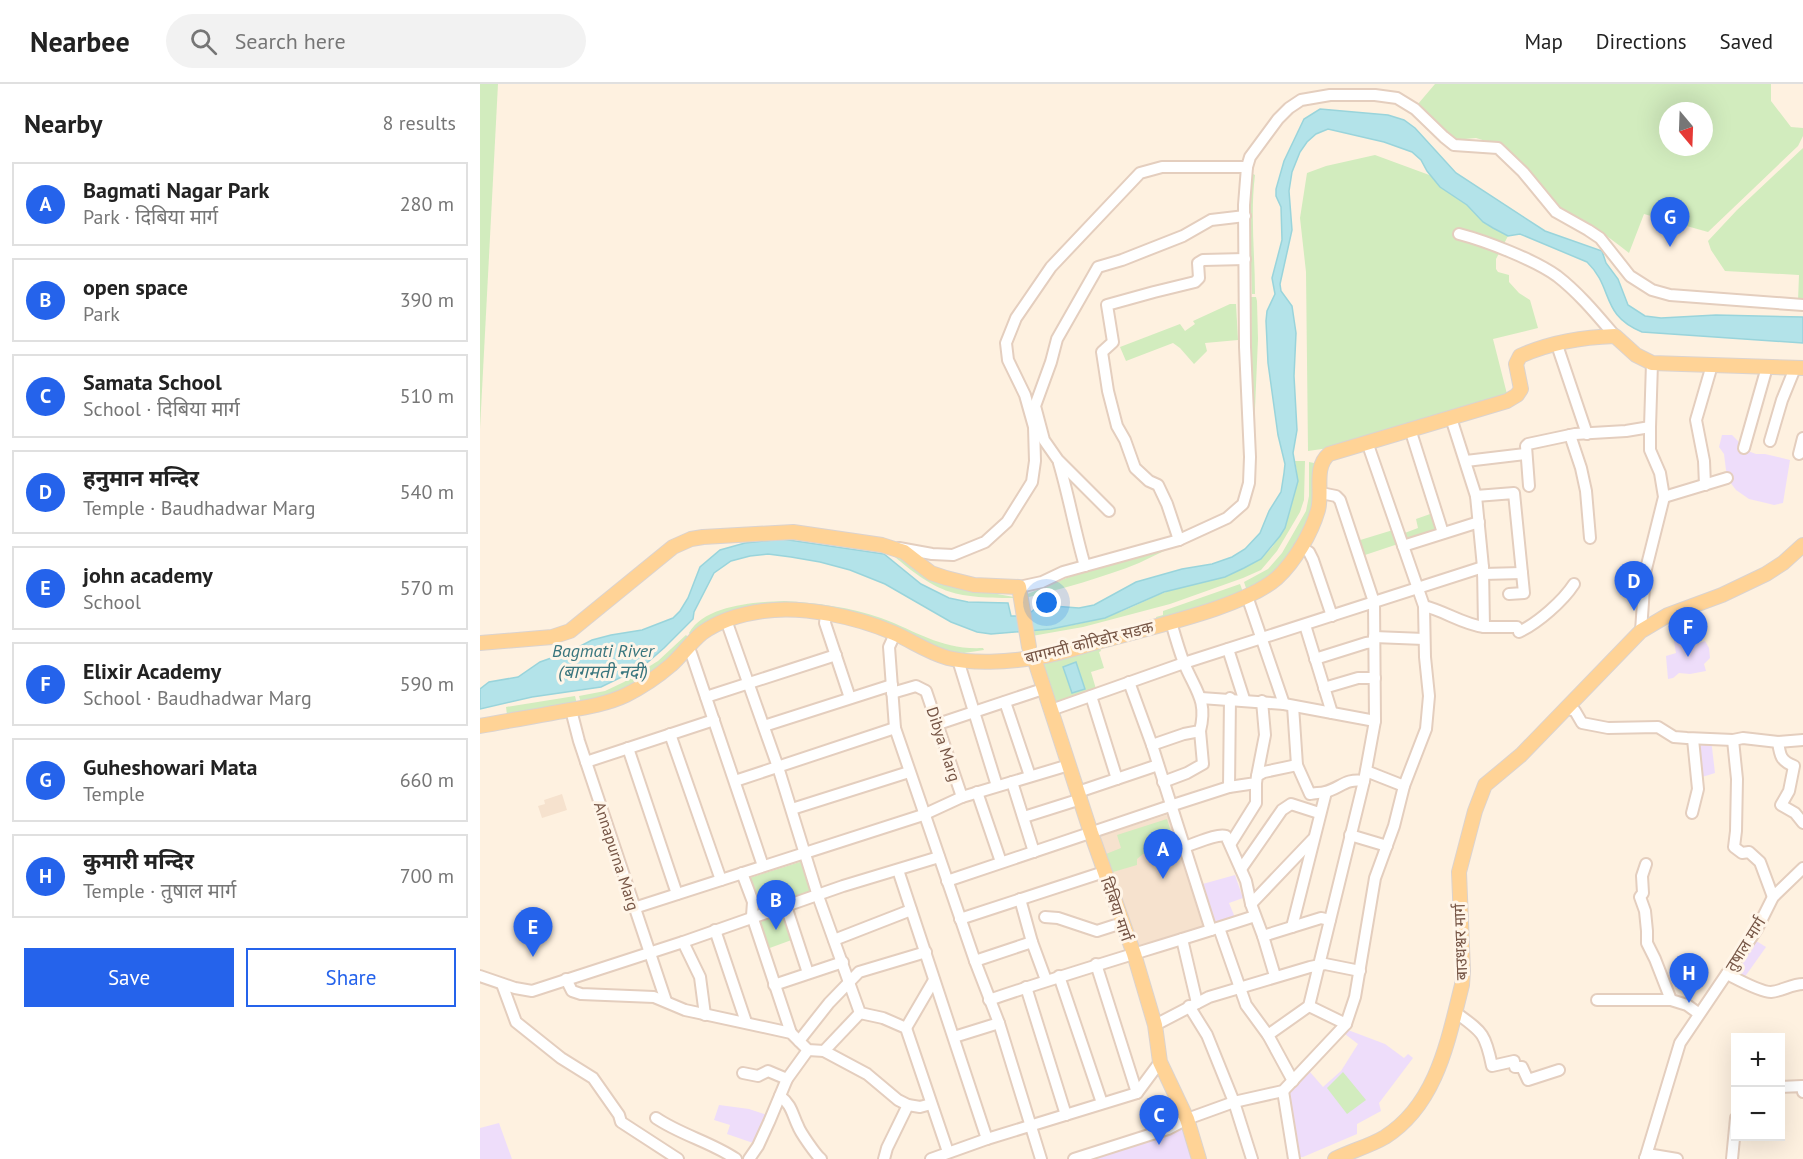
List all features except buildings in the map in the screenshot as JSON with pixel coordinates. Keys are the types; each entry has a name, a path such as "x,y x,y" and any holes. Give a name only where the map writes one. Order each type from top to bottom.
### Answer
{"main road":[{"path":"1367,442 1507,401 1515,397 1521,389 1517,367 1518,358 1524,354 1582,339 1616,336 1636,355 1652,363 1799,368"},
{"name":"बागमती कोरिडोर सडक","path":"480,726 602,704 625,695 657,676 702,633 726,620 744,614 771,610 804,611 858,621 895,634 939,655 958,660 1031,653 1171,622 1247,596 1276,578 1300,547 1313,522 1321,493 1321,463 1332,452 1367,442"},
{"path":"480,643 552,637 570,632 673,547 691,539 793,532 882,545 904,552 931,573 946,578 974,585 1019,587"},
{"name":"बाउधश्वर मार्ग","path":"1335,1159 1358,1154 1387,1136 1425,1097 1434,1082 1455,1012 1463,971 1459,872 1481,791 1492,778 1521,755 1641,631 1668,615 1766,574 1783,563 1803,545"},
{"name":"दिबिया मार्ग","path":"1019,587 1031,653 1104,872 1134,954 1155,1024 1160,1062 1187,1119 1199,1159"}],"street":[{"path":"1019,587 1042,582 1063,572 1179,540 1227,518 1243,504 1247,494 1250,457 1246,366 1247,167 1250,157 1278,119 1288,108 1301,100 1330,95 1375,95 1397,98 1415,109 1454,145 1498,148 1523,172 1556,212 1600,238 1624,270 1640,284 1670,295 1803,305"},
{"path":"882,545 932,554 953,555 985,542 1007,522 1032,482 1035,461 1034,427 1029,408 1006,351 1008,334 1032,292 1051,267 1140,173 1162,167 1247,167"},
{"path":"1109,511 1058,460 1044,440 1035,406 1057,339 1093,272 1104,263 1122,260 1183,236 1211,220 1245,216"},
{"path":"1459,234 1520,257 1551,272 1572,289 1616,336"},
{"path":"1179,540 1158,485 1149,481 1135,468 1125,440 1117,426 1102,351 1113,342 1107,305 1195,282 1199,278 1198,263 1203,260 1245,259"},
{"path":"1557,345 1587,434"},
{"path":"1641,631 1644,573 1664,497 1660,473 1650,450 1652,363"},
{"path":"1705,485 1704,461 1696,430 1696,420 1712,365"},
{"path":"1743,448 1767,368"},
{"path":"1770,441 1782,400 1799,368"},
{"path":"1451,418 1476,496 1483,570 1484,627"},
{"path":"1529,486 1526,454 1528,444 1570,435 1650,427"},
{"path":"1410,429 1443,533"},
{"path":"1570,435 1586,491 1590,538"},
{"path":"1799,454 1803,438"},
{"path":"1074,1159 1168,1129 1187,1119 1234,1102 1283,1090 1346,1024 1360,972 1375,878 1387,846 1404,786 1426,729 1429,696 1424,639 1424,606 1367,442"},
{"path":"1466,461 1526,454"},
{"path":"1058,460 1085,566"},
{"path":"1664,497 1727,478"},
{"path":"1268,1035 1309,1005 1365,776 1375,721 1374,602 1340,500 1336,496 1321,493"},
{"path":"1476,496 1514,493 1524,593 1509,594"},
{"path":"1403,546 1479,522"},
{"path":"1300,547 1309,552 1313,560 1332,616"},
{"path":"1051,710 1184,663 1417,588 1483,570 1522,573"},
{"path":"1424,606 1441,610 1472,626 1518,629 1543,618 1574,584"},
{"path":"1247,596 1261,638 1289,705 1297,765 1310,794 1326,792 1346,781 1365,776 1404,786"},
{"path":"826,615 825,623 850,698"},
{"path":"726,620 778,767 818,896 860,1013"},
{"path":"1163,782 1203,764 1200,731 1203,719 1201,698 1184,663 1171,622"},
{"path":"1305,625 1332,713"},
{"path":"895,634 889,647 895,728 960,920 999,1023 1041,1159"},
{"path":"1316,659 1374,639 1424,639"},
{"path":"686,649 691,653 763,866"},
{"path":"1228,649 1244,699"},
{"path":"706,696 836,655"},
{"path":"958,660 997,786"},
{"path":"1324,688 1358,678 1375,678"},
{"path":"1129,682 1152,745 1184,847 1239,989 1246,1005 1268,1035 1293,1080"},
{"name":"Dibya Marg","path":"892,689 916,686 923,688 929,697 962,797"},
{"path":"764,726 850,698 892,689"},
{"path":"938,724 1043,689"},
{"path":"1091,696 1117,779"},
{"path":"1201,698 1262,701 1375,721"},
{"path":"1229,787 1230,698"},
{"path":"1231,843 1256,803 1257,780 1265,735 1262,701"},
{"path":"1005,702 1030,777"},
{"path":"1566,708 1575,711 1581,723 1608,728 1658,727 1674,737 1733,740 1743,738 1778,742 1803,740"},
{"name":"Annapurna Marg","path":"571,710 586,762 666,1001"},
{"path":"586,762 714,720"},
{"path":"735,781 895,728"},
{"path":"1152,745 1200,731"},
{"path":"670,734 721,880"},
{"path":"1692,813 1698,782 1693,739"},
{"path":"1733,740 1737,779 1734,847 1742,853 1749,852 1760,862 1773,897"},
{"path":"1778,742 1780,758 1794,766 1789,791 1781,805 1795,813 1803,823"},
{"path":"628,748 677,894"},
{"path":"634,908 923,815 977,792 1069,765"},
{"path":"1024,818 1117,779 1158,765"},
{"path":"947,881 1170,806 1257,780 1264,771 1297,765"},
{"path":"792,809 909,772"},
{"path":"1012,782 1034,852"},
{"path":"977,792 1001,862"},
{"path":"1292,927 1326,792"},
{"path":"1241,869 1282,810 1291,804 1319,813"},
{"path":"1184,847 1222,834 1231,843 1246,881 1251,904 1275,976"},
{"path":"1350,836 1387,846"},
{"path":"1251,904 1313,838"},
{"path":"480,976 532,991 683,942 843,886 939,857"},
{"path":"1646,864 1642,876 1643,893 1640,897 1645,910 1647,943 1671,1000"},
{"name":"तुषाल मार्ग","path":"1645,1159 1673,1059 1680,1043 1698,1013 1757,929 1773,897 1803,868"},
{"path":"898,870 987,1139"},
{"path":"960,920 1104,872"},
{"path":"742,873 753,902 752,916 791,1033 808,1050 824,1051 867,1074 898,1100 920,1107 931,1104"},
{"path":"1020,899 1046,980"},
{"path":"786,906 808,974"},
{"path":"834,940 911,910"},
{"path":"989,1000 1096,964 1255,916"},
{"path":"1045,917 1058,918 1097,931 1122,923"},
{"path":"1263,936 1321,918 1330,920"},
{"path":"715,930 746,1022"},
{"path":"1182,939 1193,1005 1234,1102 1252,1159"},
{"path":"683,942 700,977 705,1015"},
{"path":"975,961 1032,942"},
{"path":"799,1041 829,1003 860,972 926,952"},
{"path":"774,985 843,962"},
{"path":"1096,964 1137,1093"},
{"path":"1155,1024 1193,1005 1275,976 1319,964 1360,972"},
{"path":"1727,974 1765,992 1803,984"},
{"path":"1059,976 1102,1103"},
{"path":"566,979 572,991 581,994 654,997 685,1010 791,1033"},
{"path":"906,1028 934,980"},
{"path":"502,984 516,1022 561,1058 593,1078 620,1115 621,1122 678,1159"},
{"path":"1026,987 1066,1115"},
{"path":"1597,1000 1671,1000 1687,1005 1698,1013"},
{"path":"1309,1005 1346,1024"},
{"path":"1455,1012 1480,1031 1488,1046 1492,1066 1514,1061 1515,1067 1522,1068 1528,1080 1559,1070"},
{"path":"860,1013 883,1018 906,1028 948,1152"},
{"path":"824,1051 860,1013"},
{"path":"954,1037 999,1023"},
{"path":"749,1159 758,1146 787,1079 808,1050"},
{"path":"931,1159 987,1139 1137,1093 1160,1062"},
{"path":"743,1073 758,1076 768,1071 787,1079"},
{"path":"1785,1087 1802,1086 1803,1092"},
{"path":"1283,1090 1291,1158"},
{"path":"780,1096 787,1101 798,1127 821,1159"},
{"path":"884,1159 908,1105"},
{"path":"656,1118 683,1134 721,1149 736,1159"},
{"path":"1732,1159 1734,1141"},
{"path":"1645,1159 1653,1155 1677,1159"}],"shaded area":[{"path":"1722,435 1732,435 1748,451 1756,454 1790,460 1783,503 1774,505 1749,499 1736,490 1727,478 1724,454 1719,447"},
{"path":"1690,635 1694,645 1705,641 1709,648 1710,658 1704,664 1706,671 1690,674 1679,673 1668,679 1666,656 1676,653 1674,641"},
{"path":"1711,739 1715,773 1699,778 1694,742"},
{"path":"562,794 567,810 542,818 538,806 545,804 544,800"},
{"path":"1166,815 1170,816 1205,925 1202,930 1140,951 1133,947 1099,839 1101,836"},
{"path":"1235,875 1243,898 1229,903 1236,920 1212,924 1199,885"},
{"path":"1753,939 1766,947 1744,978 1731,970"},
{"path":"1348,1030 1385,1044 1404,1058 1408,1054 1413,1058 1379,1103 1381,1111 1357,1124 1357,1134 1303,1157 1294,1157 1286,1094 1310,1072 1323,1087 1341,1071 1358,1044 1345,1034"},
{"path":"719,1105 749,1109 770,1116 756,1144 727,1134 730,1125 714,1120"},
{"path":"499,1123 512,1159 480,1159 480,1128"},
{"path":"1183,1128 1194,1159 1089,1159"}],"green space":[{"path":"480,84 498,84 480,429"},
{"path":"1435,84 1771,84 1771,101 1791,127 1803,128 1803,136 1798,146 1708,232 1644,214 1629,253 1587,222 1559,209 1499,145 1476,138 1454,140 1418,104"},
{"path":"1803,148 1803,301 1798,301 1799,275 1725,271 1711,250 1708,241 1737,210"},
{"path":"1375,155 1432,176 1440,187 1467,205 1483,222 1508,236 1496,259 1496,269 1498,272 1509,275 1509,282 1519,293 1530,300 1538,328 1493,339 1507,394 1329,448 1308,451 1306,272 1300,218 1307,173 1326,166"},
{"path":"1251,173 1255,175 1253,220 1255,294 1252,294 1248,224"},
{"path":"1251,297 1256,297 1257,301 1258,339 1253,455"},
{"path":"1230,304 1236,304 1238,340 1205,343 1207,351 1194,364 1173,343 1126,361 1120,347 1180,324 1185,331 1195,324 1193,321"},
{"path":"1295,461 1305,461 1304,500 1300,512 1277,551 1261,570 1170,604 1083,627 1032,636 1031,630 1070,626 1095,620 1157,595 1224,576 1257,561 1271,548 1282,532 1295,486 1297,475"},
{"path":"1309,462 1314,463 1316,488 1309,519 1298,541 1278,570 1247,591 1244,582 1268,569 1282,553 1306,511 1309,496"},
{"path":"1433,513 1438,530 1405,541 1402,534 1418,528 1416,519"},
{"path":"1393,530 1398,544 1362,556 1357,541"},
{"path":"1173,547 1112,573 1025,598 1025,595 1084,571"},
{"path":"889,552 941,584 1014,598 975,597 946,590 933,585"},
{"path":"1240,584 1243,592 1157,621 1156,617 1163,615 1163,611"},
{"path":"784,601 845,608 881,618 942,643 968,648 983,648 984,650 964,653 947,651 895,627 785,606 691,636 689,633 707,616 719,611 746,604"},
{"path":"686,635 689,638 656,670 620,692 581,703 579,696 605,691 624,682 658,661"},
{"path":"1099,646 1104,668 1091,672 1096,689 1059,702 1055,701 1042,665 1044,661"},
{"path":"575,696 577,704 507,715 506,707"},
{"path":"1167,819 1177,851 1155,858 1151,854 1143,854 1137,859 1137,865 1113,872 1106,854 1121,848 1117,835"},
{"path":"803,861 814,895 758,914 746,879"},
{"path":"786,906 797,938 767,949 753,917"},
{"path":"1343,1072 1366,1100 1347,1114 1327,1088"}],"water":[{"name":"Bagmati River (बागमती नदी)","path":"1320,109 1388,115 1404,120 1415,128 1456,173 1545,231 1602,251 1606,263 1618,279 1628,305 1645,316 1661,318 1716,315 1803,317 1803,343 1642,332 1619,318 1601,282 1587,262 1520,234 1508,236 1483,222 1467,205 1440,187 1421,160 1412,152 1384,142 1328,129 1316,134 1300,152 1292,172 1289,191 1292,230 1280,284 1281,291 1292,306 1296,333 1294,376 1297,430 1293,453 1298,481 1285,528 1261,559 1225,577 1164,592 1105,618 1051,629 991,634 977,632 951,622 885,584 850,570 791,557 768,554 750,556 731,561 714,573 694,612 693,619 642,667 601,687 532,697 480,709 480,689 489,682 518,677 540,662 571,651 592,640 642,630 673,618 688,598 700,567 720,550 745,543 782,539 884,554 921,584 949,598 968,602 1008,603 1011,616 1026,616 1040,605 1079,608 1094,605 1136,582 1182,569 1212,564 1232,557 1245,549 1260,533 1269,511 1281,492 1285,464 1278,435 1268,363 1266,321 1267,311 1275,294 1272,278 1282,240 1281,207 1276,196 1276,189 1284,161 1304,119"},
{"path":"1076,662 1085,689 1072,693 1063,667"}],"place":[{"name":"Guheshowari Mata","path":"1670,247"},
{"name":"हनुमान मन्दिर","path":"1634,611"},
{"name":"Elixir Academy","path":"1688,657"},
{"name":"Bagmati Nagar Park","path":"1163,879"},
{"name":"open space","path":"776,930"},
{"name":"john academy","path":"533,957"},
{"name":"कुमारी मन्दिर","path":"1689,1003"},
{"name":"Samata School","path":"1159,1145"}]}
